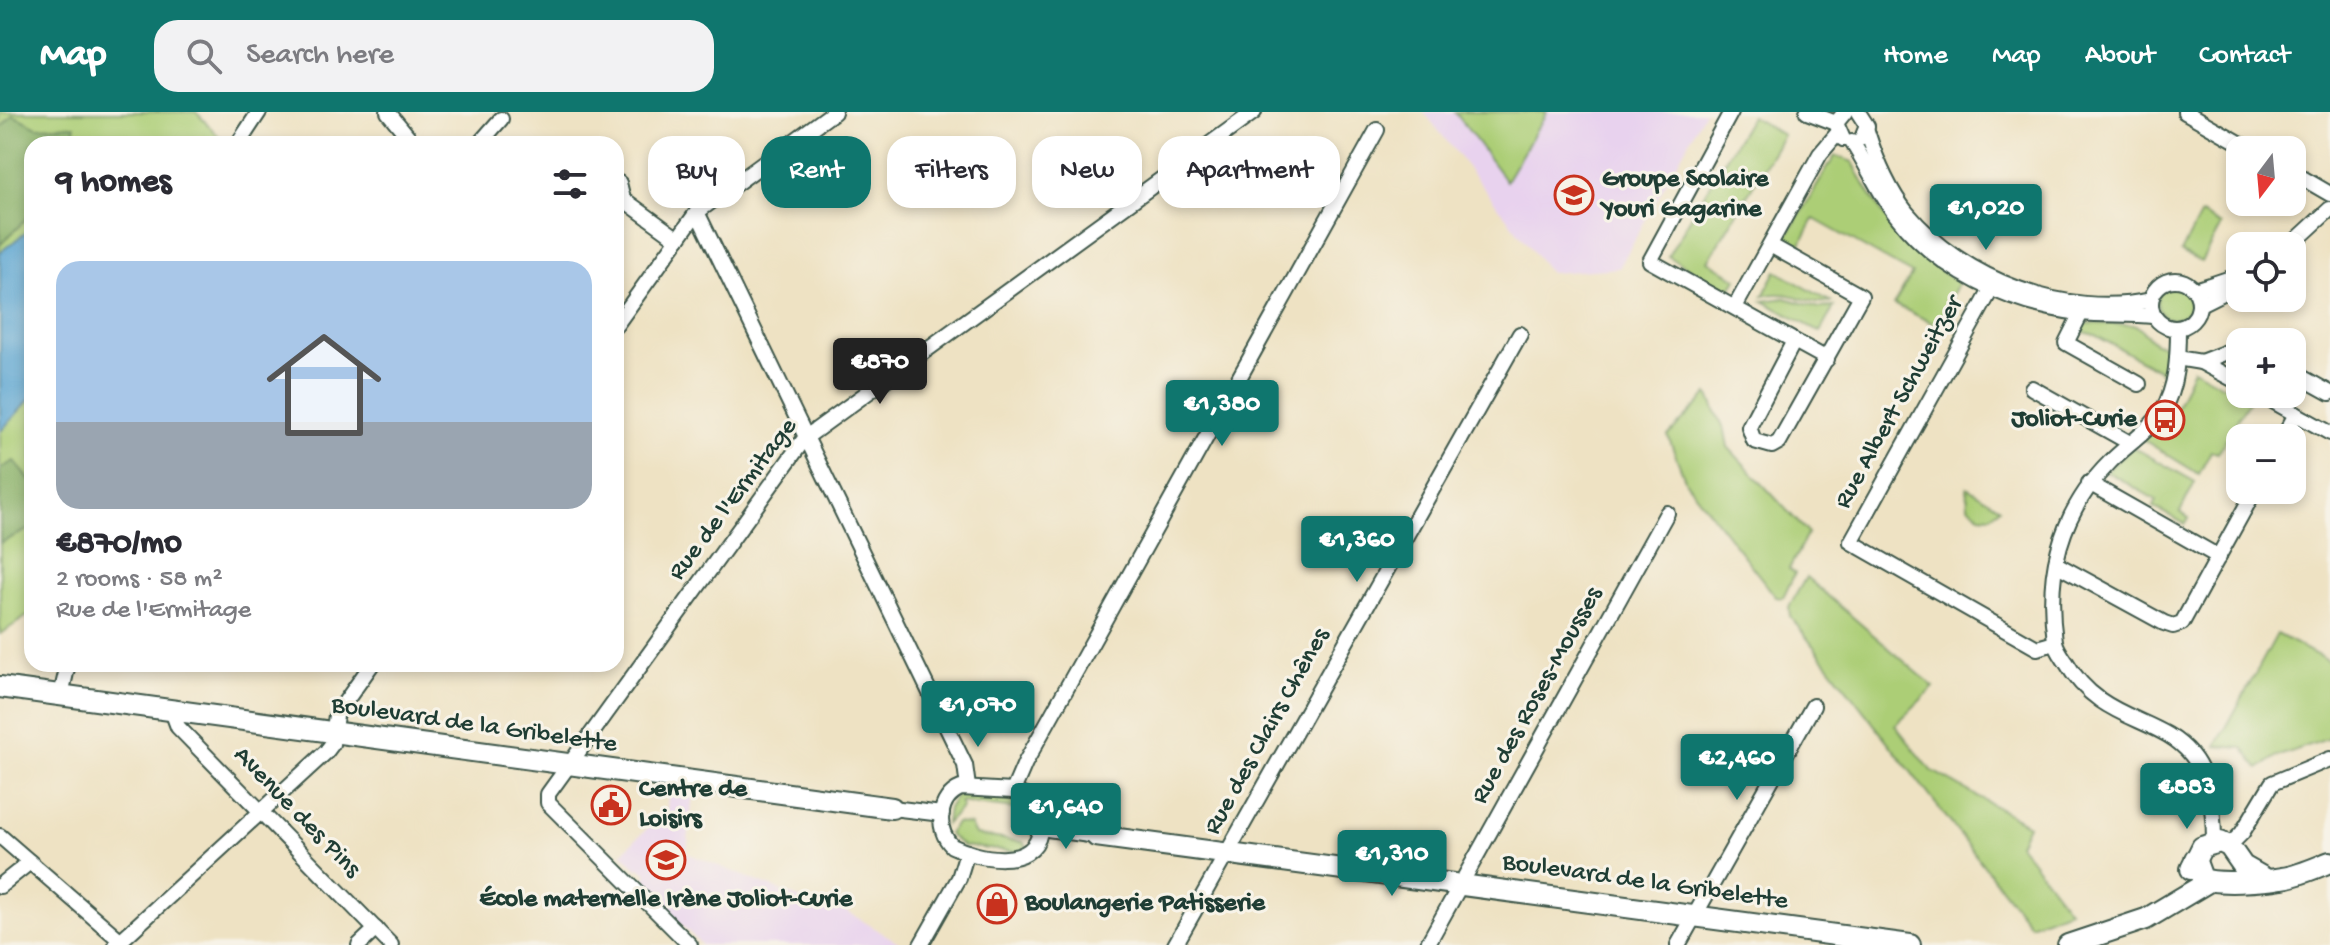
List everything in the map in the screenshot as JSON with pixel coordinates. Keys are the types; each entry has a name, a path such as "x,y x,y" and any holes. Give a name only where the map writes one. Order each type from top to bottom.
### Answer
{"main road":[{"name":"Boulevard de la Gribelette","path":"0,687 892,808"},
{"name":"Boulevard de la Gribelette","path":"1096,836 1910,945"},
{"path":"2175,901 2202,847 2227,848 2243,866 2264,878"},
{"path":"2068,945 2146,919 2236,870 2227,848"},
{"path":"2195,859 2198,873 2218,880 2281,878 2330,862"}],"street":[{"path":"243,136 259,112"},
{"path":"388,112 408,136"},
{"path":"624,314 697,212 834,112"},
{"name":"Rue de l'Ermitage","path":"690,945 548,803 548,794 805,438 1254,112"},
{"path":"1731,112 1650,261 1827,359"},
{"path":"1807,112 1839,123 1885,201 1912,235 1946,262 1992,288 2023,300 2081,313 2153,316 2164,325 2178,328 2195,317 2198,297 2185,281 2171,279 2158,286 2151,300 2153,316"},
{"path":"1858,112 1864,117 1880,167 1906,212 1924,231 1970,265 1998,280 2059,300 2129,305 2151,300"},
{"path":"2185,112 2227,136"},
{"path":"486,136 501,119"},
{"path":"1735,307 1839,123"},
{"path":"1013,791 1034,747 1377,130"},
{"path":"1852,142 1861,139 1867,131"},
{"path":"2306,180 2330,194"},
{"path":"624,200 678,239"},
{"path":"2305,232 2330,209"},
{"path":"697,212 965,765 968,787"},
{"path":"2306,243 2330,222"},
{"path":"1770,245 1861,296 1779,442 1772,446 1754,441 1749,427 1794,341"},
{"path":"2198,297 2226,282"},
{"name":"Rue Albert Schweitzer","path":"1992,288 1851,542 2037,648 2055,643"},
{"path":"2198,297 2226,288"},
{"path":"2081,313 2066,343 2139,384"},
{"path":"2178,328 2174,385 2163,410 2089,483 2071,514 2056,564 2053,593 2055,643 2071,672 2088,690 2119,710 2157,727 2195,759 2210,789 2227,848 2242,833 2272,783 2281,776 2330,759"},
{"name":"Rue des Clairs Chênes","path":"1175,945 1520,334"},
{"path":"2201,362 2226,352"},
{"path":"2177,358 2201,362 2226,375"},
{"path":"2306,380 2330,393"},
{"path":"2032,388 2130,443"},
{"path":"2285,408 2330,433"},
{"path":"2291,424 2296,414"},
{"path":"2089,483 2219,557"},
{"path":"2056,564 2173,626 2182,623 2247,504"},
{"name":"Rue des Roses-Mousses","path":"1427,945 1667,513"},
{"path":"61,695 66,672"},
{"path":"0,836 118,943 326,752 336,715 366,672"},
{"path":"1678,945 1813,706"},
{"name":"Avenue des Pins","path":"172,711 178,727 391,945"},
{"path":"968,787 1013,791 1037,801 1042,813 1035,848 1023,857 967,852 947,841 941,827 942,814 950,794 968,787"},
{"name":"Boulevard de la Gribelette","path":"892,808 942,814"},
{"name":"Boulevard de la Gribelette","path":"1041,828 1096,836"},
{"path":"921,945 959,878 967,852"},
{"path":"0,886 30,862"},
{"path":"359,945 376,929"}],"shaded area":[{"name":"Groupe Scolaire Youri Gagarine","path":"1424,112 1705,112 1619,268 1550,273"},
{"path":"676,791 693,794 687,853 811,903 816,912 831,902 903,945 702,945 642,886 647,873 640,867 638,870 622,853 667,809 668,795 675,795"}],"green space":[{"path":"0,112 196,112 218,136 24,136 24,618 0,634"},
{"path":"1455,112 1547,112 1506,181"},
{"path":"13,115 37,127 75,125 75,136 24,136 24,221 0,245 0,129"},
{"path":"1751,116 1783,135 1708,261 1737,279 1729,292 1668,256"},
{"path":"1835,156 1853,162 1872,198 1896,230 1925,258 1958,283 1938,326 1894,304 1912,274 1814,219 1799,247 1785,239"},
{"path":"2201,214 2221,225 2201,262 2181,252"},
{"path":"1776,271 1831,302 1814,302 1782,294 1763,296"},
{"path":"2173,287 2185,291 2189,303 2185,315 2173,319 2161,315 2157,303 2161,291"},
{"path":"1785,298 1820,308 1834,307 1820,332 1763,301"},
{"path":"2081,323 2136,325 2155,343 2166,346 2164,373 2095,335 2080,331"},
{"path":"2193,369 2226,387 2226,408 2244,408 2235,424 2226,424 2226,439 2218,453 2211,451 2199,474 2142,439 2171,419"},
{"path":"1708,394 1725,431 1728,447 1808,533 1789,569 1795,573 1783,598 1776,597 1686,482 1668,436"},
{"path":"2133,447 2195,482 2180,512 2189,518 2185,524 2153,507 2156,500 2106,471"},
{"path":"14,461 24,473 24,532 0,543 0,469"},
{"path":"1967,487 2000,507 1991,516 1980,515 1968,506"},
{"path":"1806,577 1934,687 1895,725 1931,770 2028,825 2019,844 2069,910 2030,925 1790,616 1789,607"},
{"path":"2277,634 2330,662 2330,738 2276,757 2259,769 2243,748 2216,746"},
{"path":"958,794 1025,798 1034,807 1034,838 1022,810 960,802 962,807 946,824 948,808"},
{"path":"956,823 970,825 975,835 1023,842 1028,848 1016,852 963,846 948,834"}],"water":[{"path":"24,234 24,406 0,432 0,252"}],"place":[{"name":"Groupe Scolaire Youri Gagarine","path":"1574,195"},
{"name":"Joliot-Curie","path":"2165,420"},
{"name":"Centre de Loisirs","path":"611,805"},
{"name":"École maternelle Irène Joliot-Curie","path":"666,860"},
{"name":"Boulangerie Patisserie","path":"997,904"}]}
